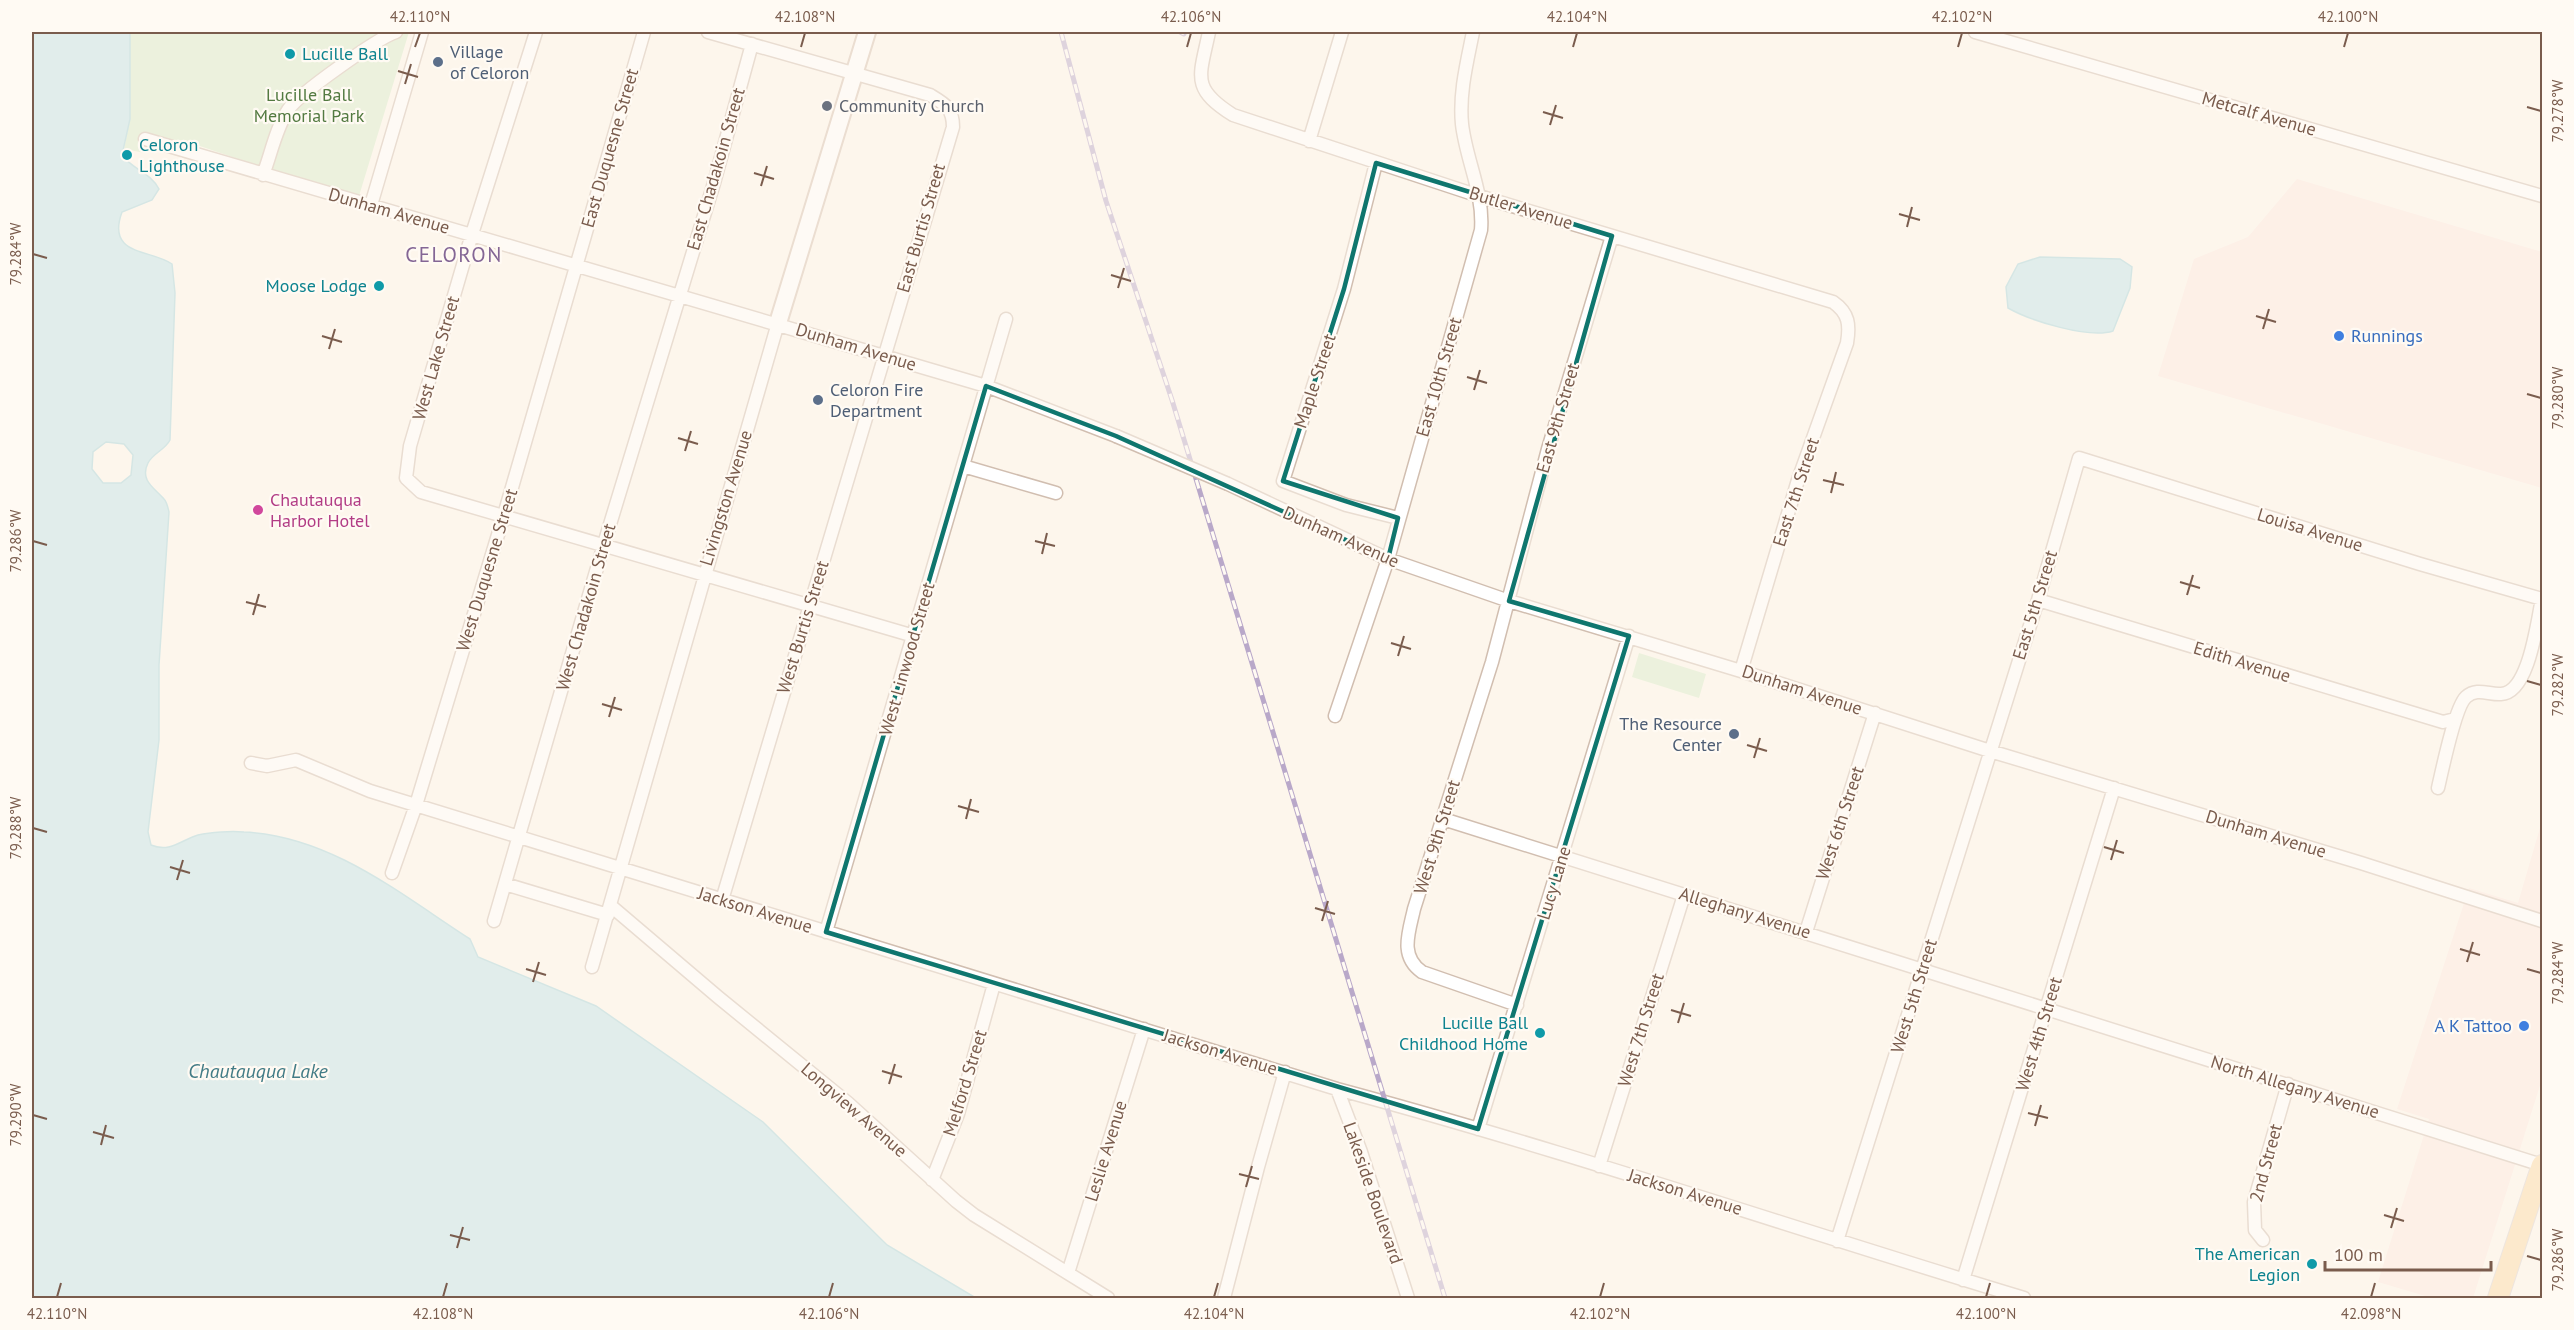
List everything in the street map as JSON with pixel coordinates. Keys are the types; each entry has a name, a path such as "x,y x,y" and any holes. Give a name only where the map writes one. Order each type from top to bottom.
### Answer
{"main road":[{"path":"2498,1299 2542,1172"}],"street":[{"path":"263,174 283,119 295,101 363,51 388,34 396,32"},
{"path":"371,206 422,32"},
{"name":"West Lake Street","path":"504,515 421,492 409,483 405,470 472,234 536,32"},
{"name":"East Duquesne Street","path":"576,264 644,32"},
{"path":"708,32 854,74"},
{"name":"Livingston Avenue","path":"592,967 704,573 867,32"},
{"name":"Butler Avenue","path":"1209,32 1200,77 1203,90 1215,104 1233,115 1479,196 1833,302 1843,309 1845,314"},
{"path":"1309,141 1342,32"},
{"name":"East 10th Street","path":"1335,716 1388,558 1481,230 1483,210 1462,124 1463,86 1473,32"},
{"name":"Metcalf Avenue","path":"1976,32 2542,196"},
{"name":"East Chadakoin Street","path":"679,294 752,44"},
{"name":"East Burtis Street","path":"854,74 930,95 945,104 953,113 953,127 885,355"},
{"name":"Dunham Avenue","path":"145,139 778,323 986,386 1116,436 1228,484 1388,558 1509,601 1629,636 1875,713 1990,752 2114,788 2542,921"},
{"name":"Maple Street","path":"1376,163 1344,289 1283,481 1346,505 1398,518"},
{"name":"East 9th Street","path":"1509,601 1548,449 1612,236"},
{"name":"West Duquesne Street","path":"392,873 416,805 504,515 576,264"},
{"name":"West Chadakoin Street","path":"494,921 679,294"},
{"name":"East 7th Street","path":"1741,671 1798,480 1847,343 1850,326 1845,314"},
{"name":"West Linwood Street","path":"826,932 1006,318"},
{"name":"West Burtis Street","path":"722,900 885,355"},
{"name":"Louisa Avenue","path":"2079,458 2409,561 2542,599"},
{"name":"East 5th Street","path":"1990,752 2038,600 2079,458"},
{"path":"963,466 1056,493"},
{"path":"504,515 914,636"},
{"path":"2438,788 2451,721 2465,697 2478,691 2502,694 2512,691 2519,684 2530,655 2542,599"},
{"name":"Edith Avenue","path":"2038,600 2451,721"},
{"name":"West 9th Street","path":"1509,601 1412,920 1407,945 1412,965 1422,972 1517,1005"},
{"name":"Lucy Lane","path":"1478,1129 1629,636"},
{"name":"West 6th Street","path":"1806,932 1875,713"},
{"name":"West 5th Street","path":"1837,1241 1990,752"},
{"name":"Jackson Avenue","path":"250,763 267,766 296,760 370,791 1337,1089 1599,1166 2024,1299"},
{"name":"West 4th Street","path":"1963,1280 2114,788"},
{"name":"Alleghany Avenue","path":"1443,819 2048,1009"},
{"path":"505,884 609,910"},
{"name":"West 7th Street","path":"1599,1166 1684,895"},
{"name":"Longview Avenue","path":"609,910 848,1103 974,1215 1108,1299"},
{"name":"Melford Street","path":"932,1180 958,1114 994,984"},
{"name":"North Allegany Avenue","path":"2048,1009 2288,1084 2542,1172"},
{"name":"Leslie Avenue","path":"1068,1273 1144,1029"},
{"path":"1224,1299 1285,1072"},
{"name":"2nd Street","path":"2263,1240 2255,1230 2254,1202 2288,1084"},
{"name":"Lakeside Boulevard","path":"1337,1089 1361,1152 1408,1299"}],"highlighted area":[{"path":"1376,163 1612,236 1509,601 1629,636 1478,1129 826,932 986,386 1116,436 1388,559 1398,518 1283,481 1344,289"}],"shaded area":[{"path":"2297,179 2542,252 2542,488 2158,376 2194,259 2248,237"},
{"path":"2542,821 2542,1079 2473,1298 2432,1298 2378,1282 2429,1119 2397,1109 2469,888 2518,903"}],"green space":[{"name":"Lucille Ball Memorial Park","path":"130,32 409,32 359,196 280,173 188,142 145,153 124,149 130,119"},
{"path":"1639,653 1706,674 1699,698 1632,677"}],"water":[{"name":"Chautauqua Lake","path":"32,32 130,32 130,119 122,155 151,179 159,189 152,200 122,212 119,226 120,237 133,249 172,264 175,293 170,440 150,460 146,469 147,480 165,500 169,512 159,665 159,740 148,832 151,845 164,848 203,834 244,832 276,836 306,844 363,870 470,939 478,957 596,1006 763,1122 887,1245 976,1298 32,1298","holes":["106,442 124,444 133,455 131,475 121,483 103,483 92,469 93,452"]},
{"path":"2040,257 2120,259 2132,267 2130,288 2113,331 2090,333 2075,331 2031,318 2008,308 2006,287 2018,264"}],"railway":[{"path":"1061,32 1106,201 1172,400 1445,1298"},
{"path":"1180,32 1184,34"}],"place":[{"name":"Lucille Ball","path":"290,54"},
{"name":"Village of Celoron","path":"438,62"},
{"name":"Community Church","path":"827,106"},
{"name":"Celoron Lighthouse","path":"127,155"},
{"name":"Moose Lodge","path":"379,286"},
{"name":"Runnings","path":"2339,336"},
{"name":"Celoron Fire Department","path":"818,400"},
{"name":"Chautauqua Harbor Hotel","path":"258,510"},
{"name":"The Resource Center","path":"1734,734"},
{"name":"A K Tattoo","path":"2524,1026"},
{"name":"Lucille Ball Childhood Home","path":"1540,1033"},
{"name":"The American Legion","path":"2312,1264"}],"district":[{"name":"CELORON","path":"454,255"}]}
